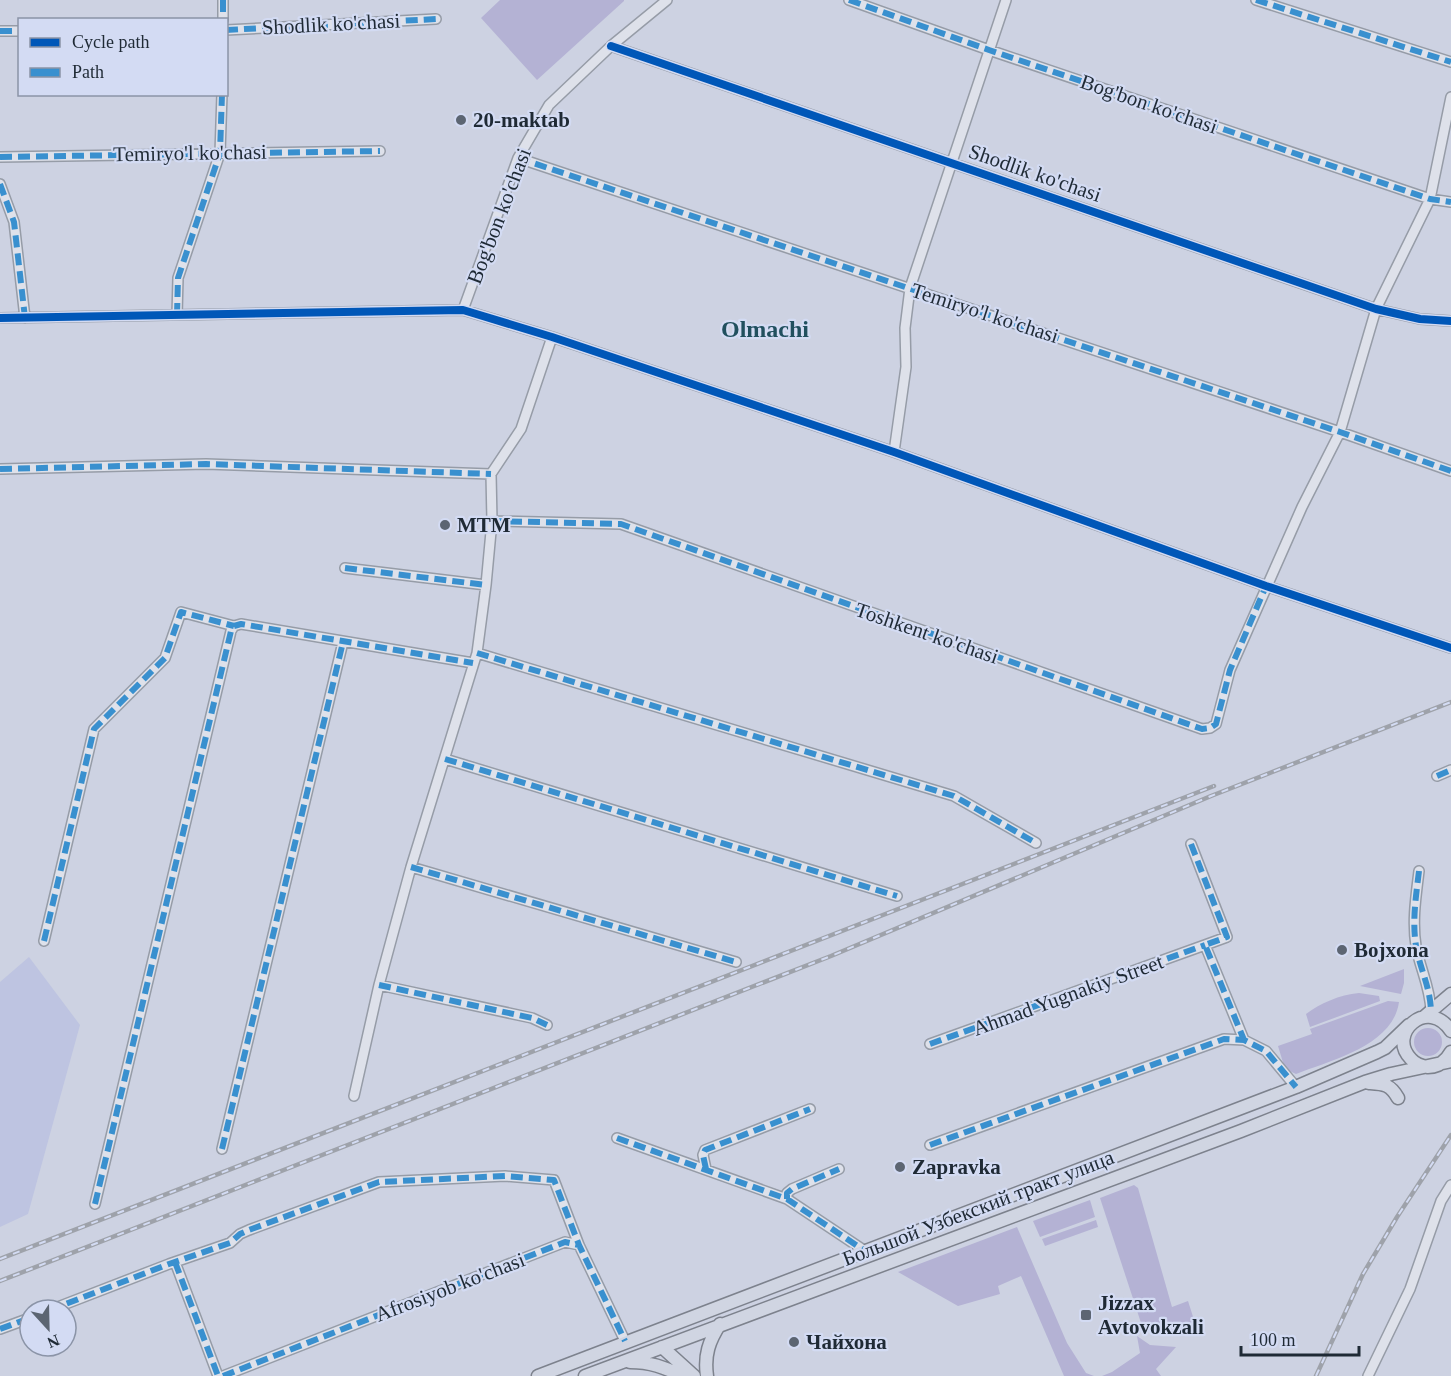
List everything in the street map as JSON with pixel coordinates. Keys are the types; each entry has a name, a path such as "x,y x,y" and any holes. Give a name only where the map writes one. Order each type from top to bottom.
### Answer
{"main road":[{"name":"Большой Узбекский тракт улица","path":"538,1376 1296,1087 1384,1048 1409,1026 1430,1015 1451,994"},
{"path":"1430,1015 1451,1021"},
{"path":"1430,1015 1447,1025 1451,1031"},
{"path":"1409,1026 1403,1040 1408,1056 1420,1065 1434,1066 1451,1061"},
{"path":"1434,1066 1445,1060 1451,1052"},
{"name":"Большой Узбекский тракт улица","path":"585,1376 1241,1131 1365,1082 1434,1066"},
{"path":"1365,1082 1387,1084 1398,1098"},
{"path":"707,1376 707,1350 720,1324"},
{"path":"662,1347 694,1376"},
{"path":"623,1362 648,1362 682,1376"}],"street":[{"path":"223,0 223,18"},
{"name":"Bog'bon ko'chasi","path":"463,310 518,158 549,105 611,46 667,0"},
{"name":"Bog'bon ko'chasi","path":"849,0 989,50 1430,199 1451,202"},
{"path":"894,452 906,367 905,328 910,288 1006,0"},
{"path":"1256,0 1451,62"},
{"name":"Shodlik ko'chasi","path":"228,30 436,19"},
{"path":"0,31 18,31"},
{"name":"Shodlik ko'chasi","path":"611,46 1376,309 1419,319 1451,321"},
{"path":"177,315 178,278 220,153 222,96"},
{"path":"1266,586 1340,432 1376,309 1430,199 1451,97"},
{"name":"Temiryo'l ko'chasi","path":"0,157 380,151"},
{"name":"Temiryo'l ko'chasi","path":"518,158 1451,471"},
{"path":"0,184 14,222 25,318"},
{"path":"0,318 463,310 552,337 894,452 1266,586 1451,648"},
{"path":"354,1096 379,986 411,867 477,653 492,521 491,474 521,429 552,337"},
{"path":"0,469 206,464 491,474"},
{"name":"Toshkent ko'chasi","path":"492,521 621,524 1202,729 1210,729 1216,724 1230,670 1266,586"},
{"path":"345,568 486,585"},
{"path":"44,941 94,729 165,658 180,612 234,626 241,624 473,663"},
{"path":"95,1204 234,626"},
{"path":"222,1149 343,642"},
{"path":"477,653 954,796 1036,843"},
{"path":"445,759 897,896"},
{"path":"1437,776 1451,770"},
{"name":"Ahmad Yugnakiy Street","path":"930,1044 1227,937 1191,844"},
{"path":"411,867 736,962"},
{"path":"1419,871 1414,918 1416,947 1431,993 1430,1015"},
{"path":"1205,945 1244,1040"},
{"path":"379,986 532,1018 547,1025"},
{"path":"930,1145 1224,1039 1244,1040 1266,1051 1296,1087"},
{"path":"706,1168 703,1155 705,1150 810,1109"},
{"path":"617,1138 706,1168 787,1199 866,1251"},
{"path":"787,1199 792,1189 839,1169"},
{"path":"78,1299 230,1243 249,1230 378,1182 505,1176 554,1180 579,1245 625,1341"},
{"path":"1368,1376 1410,1289 1441,1201 1451,1185"},
{"name":"Afrosiyob ko'chasi","path":"223,1376 565,1242 579,1245"},
{"path":"175,1262 218,1376"},
{"path":"0,1329 18,1322"}],"shaded area":[{"path":"500,0 624,1 537,80 481,18"},
{"path":"29,957 80,1025 28,1214 0,1227 0,982"},
{"path":"1404,969 1401,994 1360,986"},
{"path":"1359,993 1379,996 1380,1001 1310,1027 1306,1014 1331,1000"},
{"path":"1388,1001 1399,1002 1394,1017 1385,1030 1373,1040 1342,1057 1296,1074 1285,1069 1278,1046 1312,1034 1310,1029"},
{"path":"1428,1028 1438,1032 1442,1042 1438,1052 1428,1056 1418,1052 1414,1042 1418,1032"},
{"path":"1134,1185 1138,1188 1172,1307 1188,1301 1196,1326 1184,1334 1171,1335 1143,1329 1100,1198"},
{"path":"1090,1200 1095,1217 1040,1237 1033,1221"},
{"path":"1096,1220 1098,1227 1045,1246 1042,1239"},
{"path":"1017,1227 1067,1343 1086,1373 1094,1376 1064,1376 1021,1276 998,1286 1000,1294 958,1306 898,1272"},
{"path":"1137,1336 1150,1345 1176,1347 1156,1369 1161,1376 1102,1376 1140,1353"}],"railway":[{"path":"0,1281 831,956 1211,796 1451,702"},
{"path":"0,1259 1214,786"},
{"path":"1316,1376 1363,1274 1451,1135"}],"marked path":[{"path":"223,0 223,18"},
{"path":"849,0 989,50 1430,199 1451,202"},
{"path":"1256,0 1451,62"},
{"path":"228,30 436,19"},
{"path":"0,31 18,31"},
{"path":"177,315 178,278 220,153 222,96"},
{"path":"0,157 380,151"},
{"path":"518,158 1451,471"},
{"path":"0,184 14,222 25,318"},
{"path":"0,469 206,464 491,474"},
{"path":"492,521 621,524 1202,729 1216,724 1230,670 1266,586"},
{"path":"345,568 486,585"},
{"path":"44,941 94,729 165,658 181,612 234,626"},
{"path":"95,1204 234,626 241,624 473,663"},
{"path":"222,1149 343,642"},
{"path":"477,653 954,796 1036,843"},
{"path":"445,759 897,896"},
{"path":"1437,776 1451,770"},
{"path":"1191,844 1227,937 1205,945 1244,1040"},
{"path":"411,867 736,962"},
{"path":"1419,871 1414,927 1431,1011"},
{"path":"930,1044 1205,945"},
{"path":"379,985 532,1018 547,1025"},
{"path":"930,1145 1224,1039 1244,1040 1266,1051 1296,1087"},
{"path":"706,1169 703,1155 705,1150 810,1109"},
{"path":"617,1138 787,1199 865,1251"},
{"path":"787,1199 787,1193 792,1189 839,1169"},
{"path":"78,1299 230,1243 249,1230 379,1182 505,1176 554,1180 579,1245"},
{"path":"223,1376 565,1242 579,1245 625,1341"},
{"path":"175,1262 218,1376"},
{"path":"0,1329 18,1322"}],"cycle path":[{"path":"611,46 1376,309 1420,319 1451,321"},
{"path":"0,318 463,310 552,337 894,452 1266,586 1451,648"}],"place":[{"name":"20-maktab","path":"461,120"},
{"name":"MTM","path":"445,525"},
{"name":"Bojxona","path":"1342,950"},
{"name":"Zapravka","path":"900,1167"},
{"name":"Jizzax Avtovokzali","path":"1086,1315"},
{"name":"Чайхона","path":"794,1342"}],"district":[{"name":"Olmachi","path":"765,329"}]}
